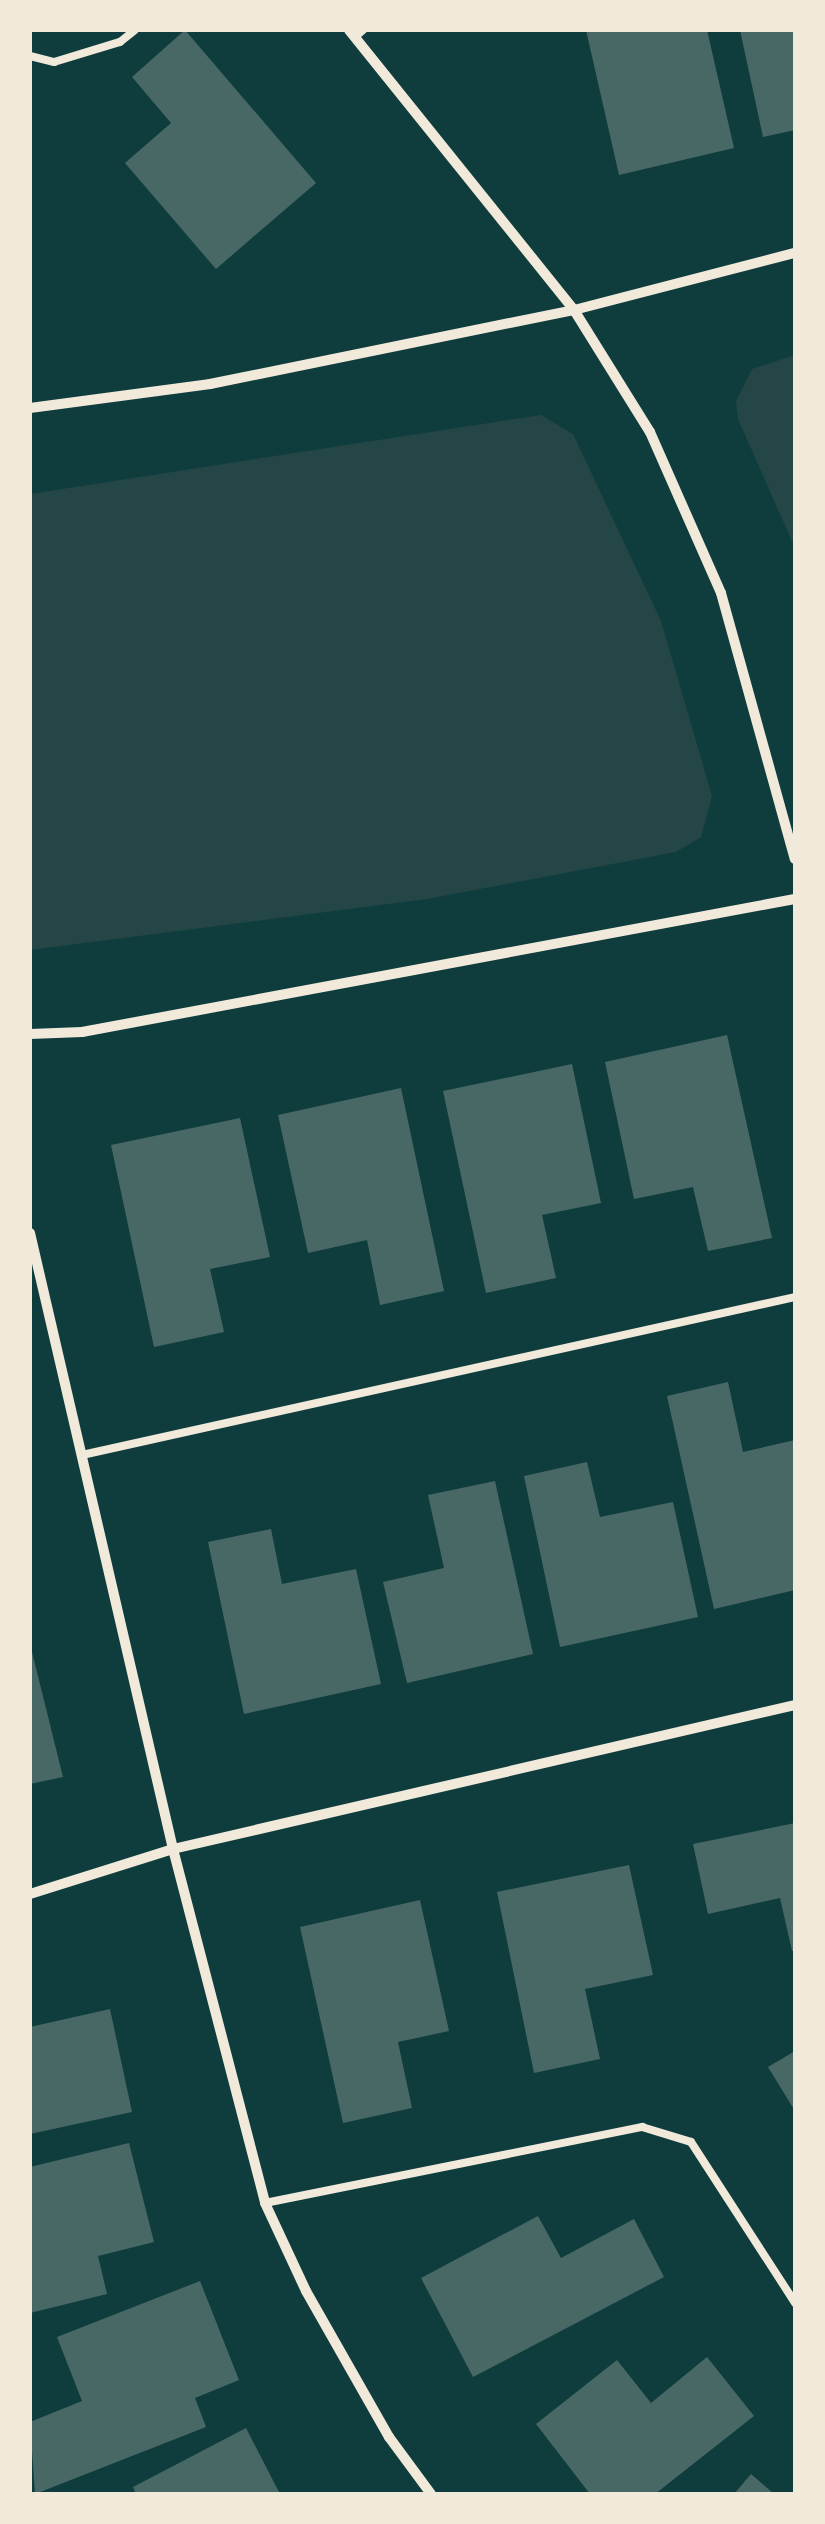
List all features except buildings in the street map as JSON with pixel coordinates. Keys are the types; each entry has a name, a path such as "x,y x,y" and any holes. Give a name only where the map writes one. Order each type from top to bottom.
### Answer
{"street":[{"path":"356,32 574,310 650,432 721,593 795,859"},
{"path":"30,408 210,384 574,310 795,253"},
{"path":"30,1034 82,1032 795,898"},
{"path":"30,1233 173,1849 265,2203 306,2291 389,2437 431,2494"},
{"path":"30,1894 173,1849 795,1705"}],"lane":[{"path":"30,56 54,62 120,42 135,30"},
{"path":"82,1455 795,1297"},
{"path":"265,2203 642,2128 691,2142 795,2303"}],"shaded area":[{"path":"795,355 795,548 738,419 736,401 752,369"},
{"path":"541,415 573,434 661,621 712,796 701,837 676,852 427,899 30,950 30,494"}]}
